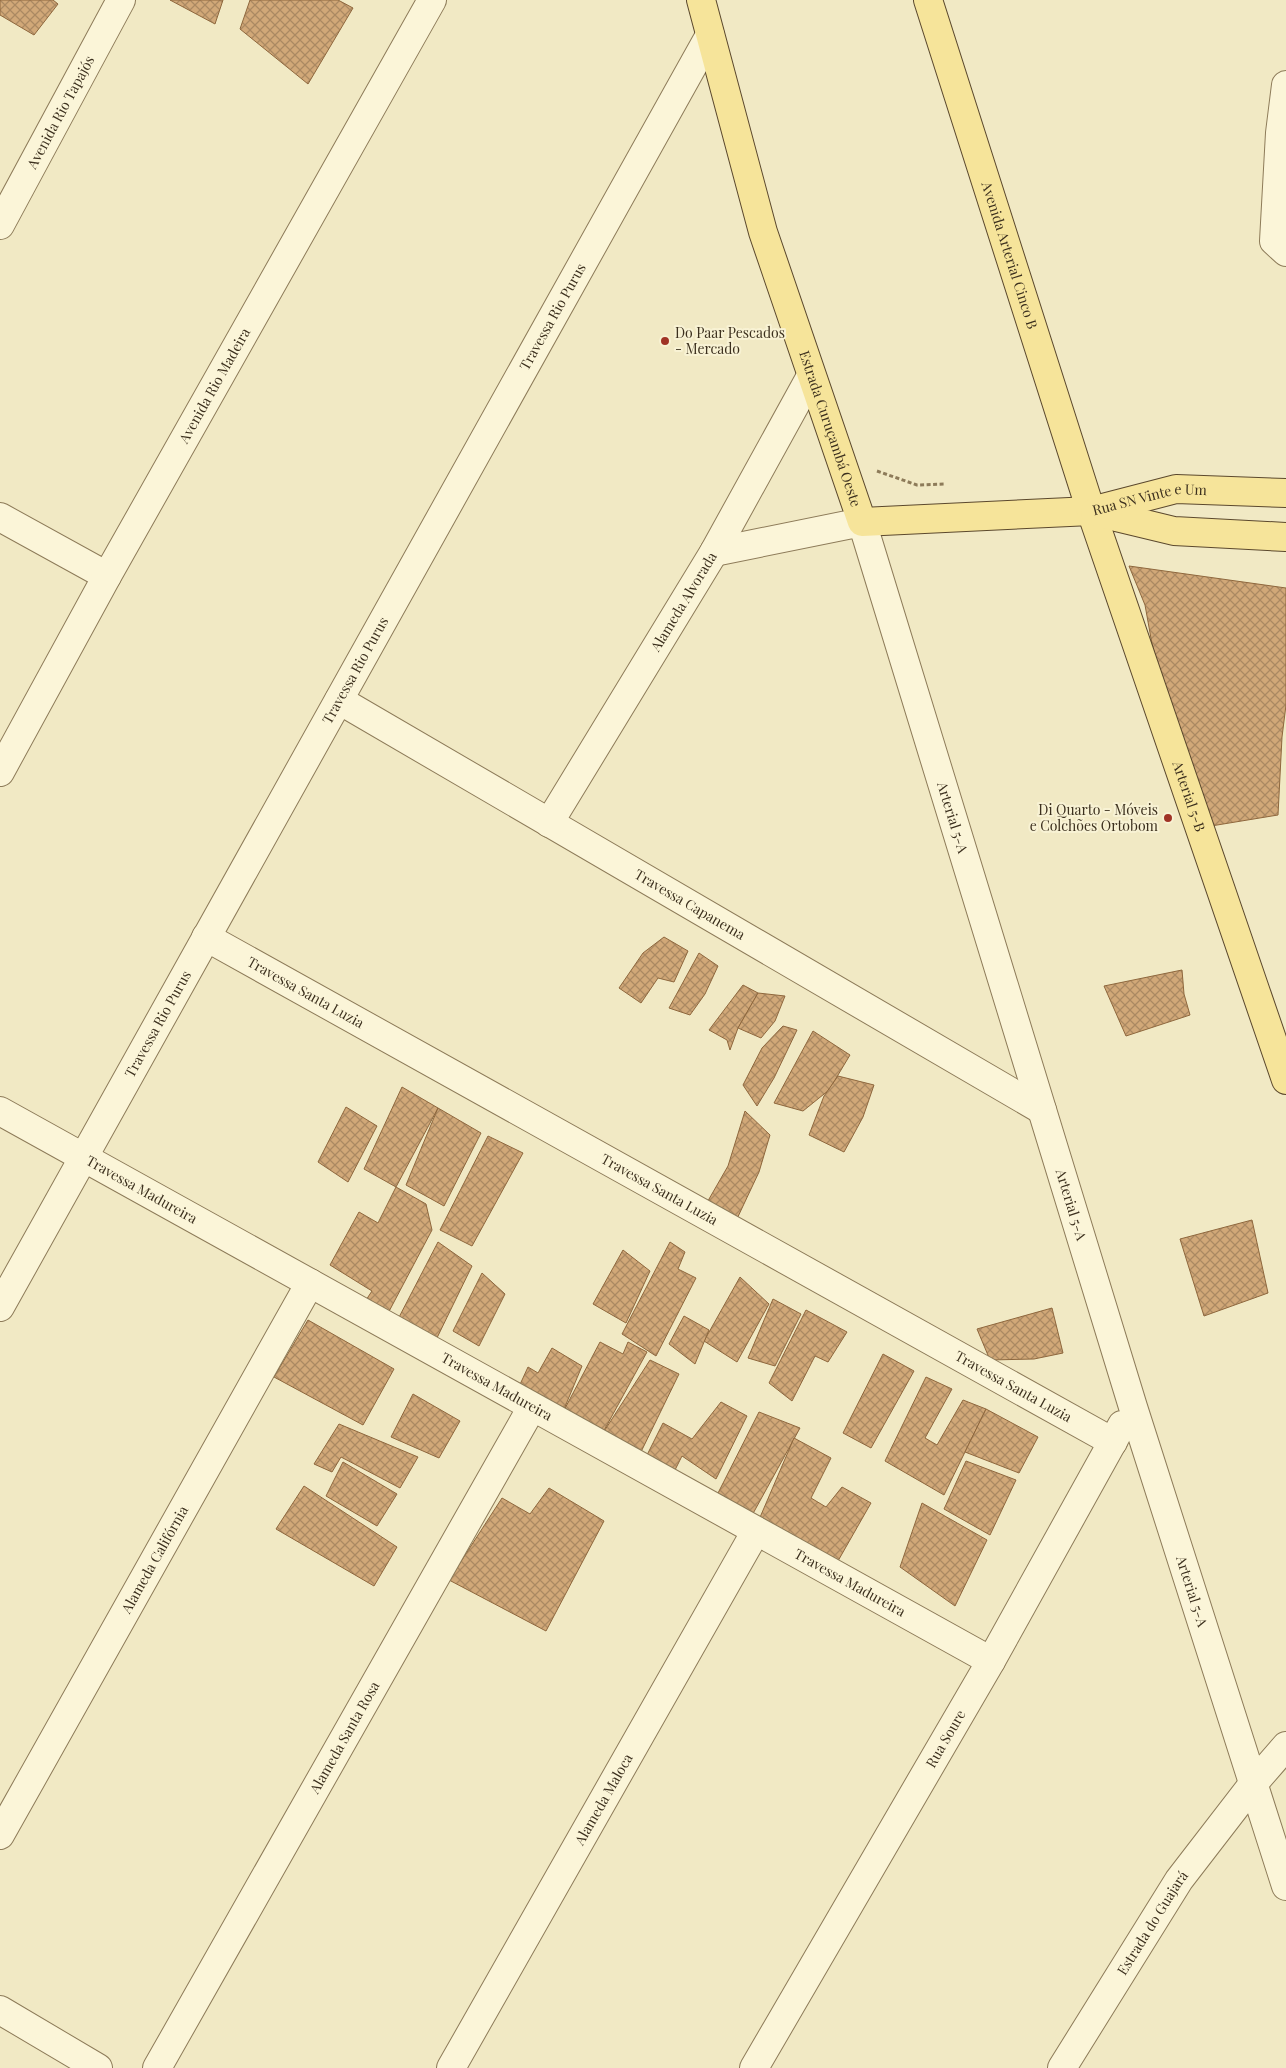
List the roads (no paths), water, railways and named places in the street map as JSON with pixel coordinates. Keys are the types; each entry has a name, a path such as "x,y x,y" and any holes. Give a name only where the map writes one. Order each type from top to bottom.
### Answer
{"main road":[{"name":"Estrada Curuçambá Oeste","path":"701,0 763,232 862,522 1091,511"},
{"name":"Avenida Arterial Cinco B","path":"928,0 1091,511"},
{"name":"Rua SN Vinte e Um","path":"1091,511 1176,489 1286,493"},
{"name":"Rua SN Vinte e Um","path":"1091,511 1174,531 1286,537"},
{"name":"Arterial 5-B","path":"1091,511 1286,1080"}],"street":[{"name":"Avenida Rio Tapajós","path":"0,225 121,0"},
{"name":"Avenida Rio Madeira","path":"0,772 107,576 432,0"},
{"name":"Travessa Rio Purus","path":"0,1307 710,34"},
{"path":"1286,85 1280,133 1274,241 1286,252"},
{"name":"Alameda Alvorada","path":"549,822 714,552 811,376"},
{"path":"0,517 107,576"},
{"path":"714,552 862,522"},
{"name":"Arterial 5-A","path":"862,522 1133,1407 1286,1886"},
{"name":"Travessa Capanema","path":"339,700 1042,1110"},
{"name":"Travessa Santa Luzia","path":"206,937 1113,1442"},
{"name":"Travessa Madureira","path":"0,1112 991,1661"},
{"name":"Alameda Califórnia","path":"0,1834 310,1284"},
{"name":"Alameda Santa Rosa","path":"157,2068 532,1407"},
{"name":"Rua Soure","path":"754,2068 991,1661 1133,1407"},
{"name":"Alameda Maloca","path":"451,2068 756,1531"},
{"name":"Estrada do Guajará","path":"1062,2068 1180,1880 1252,1784 1286,1746"},
{"path":"0,2010 98,2068"}],"place":[{"name":"Do Paar Pescados - Mercado","path":"665,341"},
{"name":"Di Quarto - Móveis e Colchões Ortobom","path":"1168,818"}]}
